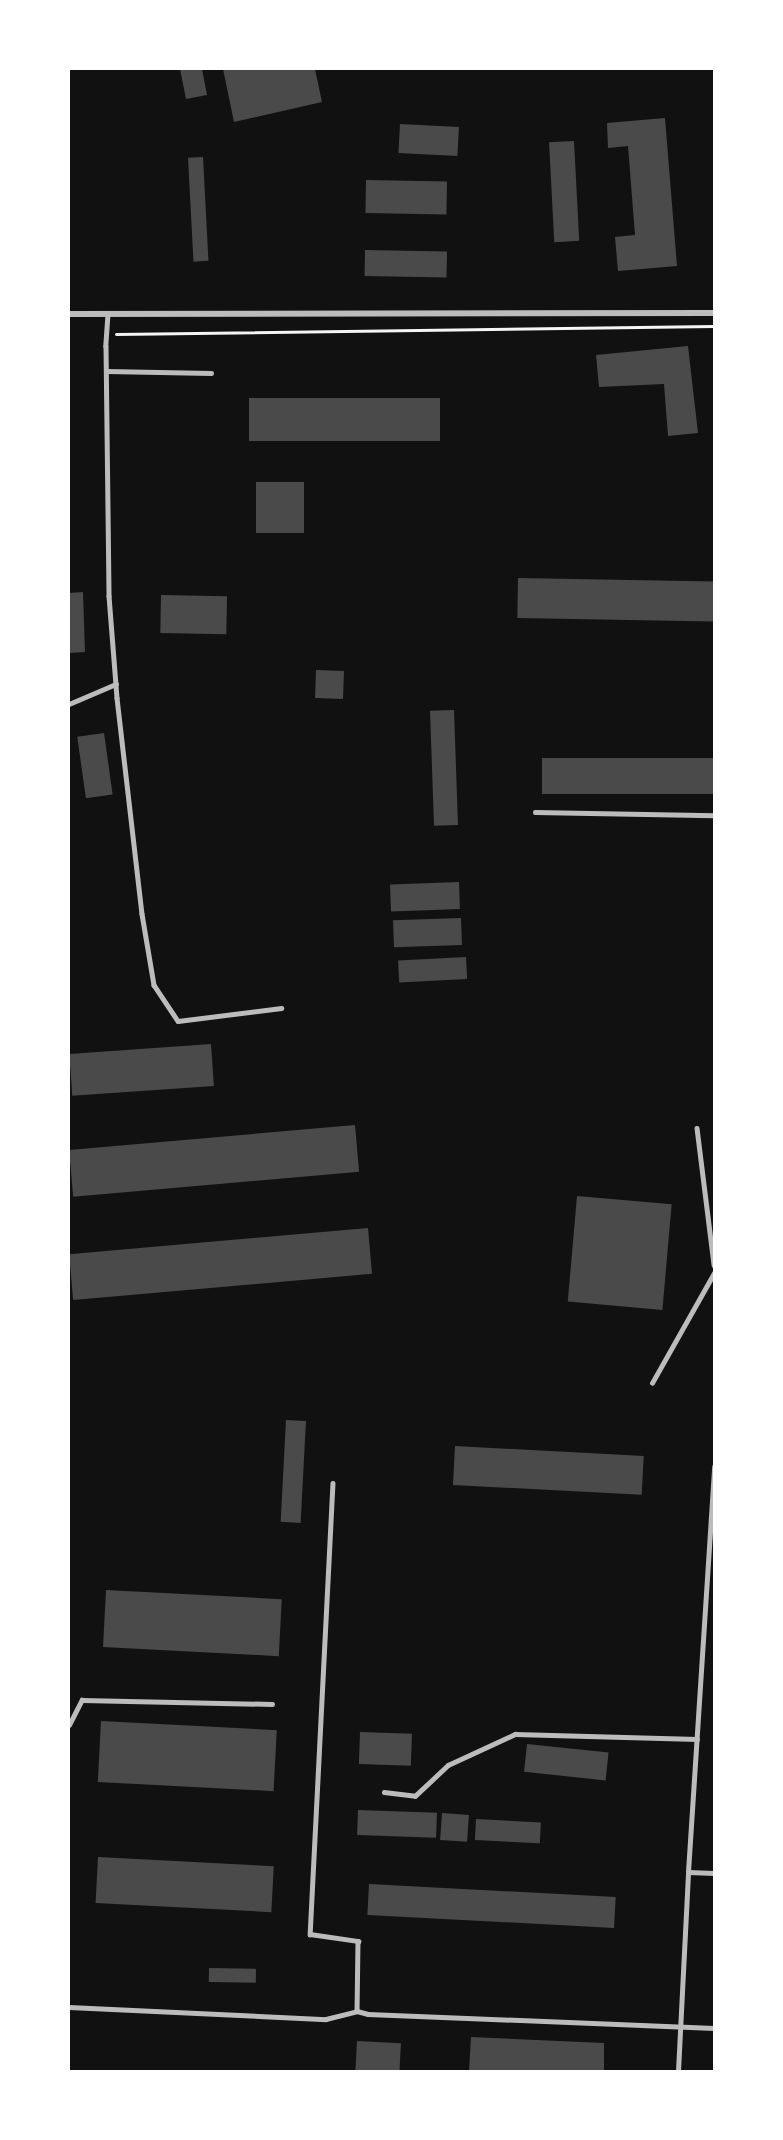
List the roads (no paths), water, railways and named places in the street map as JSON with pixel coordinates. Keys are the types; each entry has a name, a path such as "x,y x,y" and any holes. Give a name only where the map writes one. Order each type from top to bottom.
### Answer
{"street":[{"path":"69,314 714,313"}],"lane":[{"path":"108,314 106,371 110,596 116,684 142,914 154,985 178,1022 281,1008"},
{"path":"106,371 211,373"},
{"path":"69,704 116,684"},
{"path":"535,812 714,815"},
{"path":"697,1128 714,1265"},
{"path":"652,1383 714,1273"},
{"path":"678,2071 688,1872 714,1467"},
{"path":"333,1483 310,1934 358,1941 357,2010"},
{"path":"69,1725 82,1701 272,1704"},
{"path":"384,1792 415,1796 448,1765 515,1734 697,1739"},
{"path":"688,1872 714,1873"},
{"path":"69,2007 326,2019 357,2010 368,2014 714,2028"}]}
